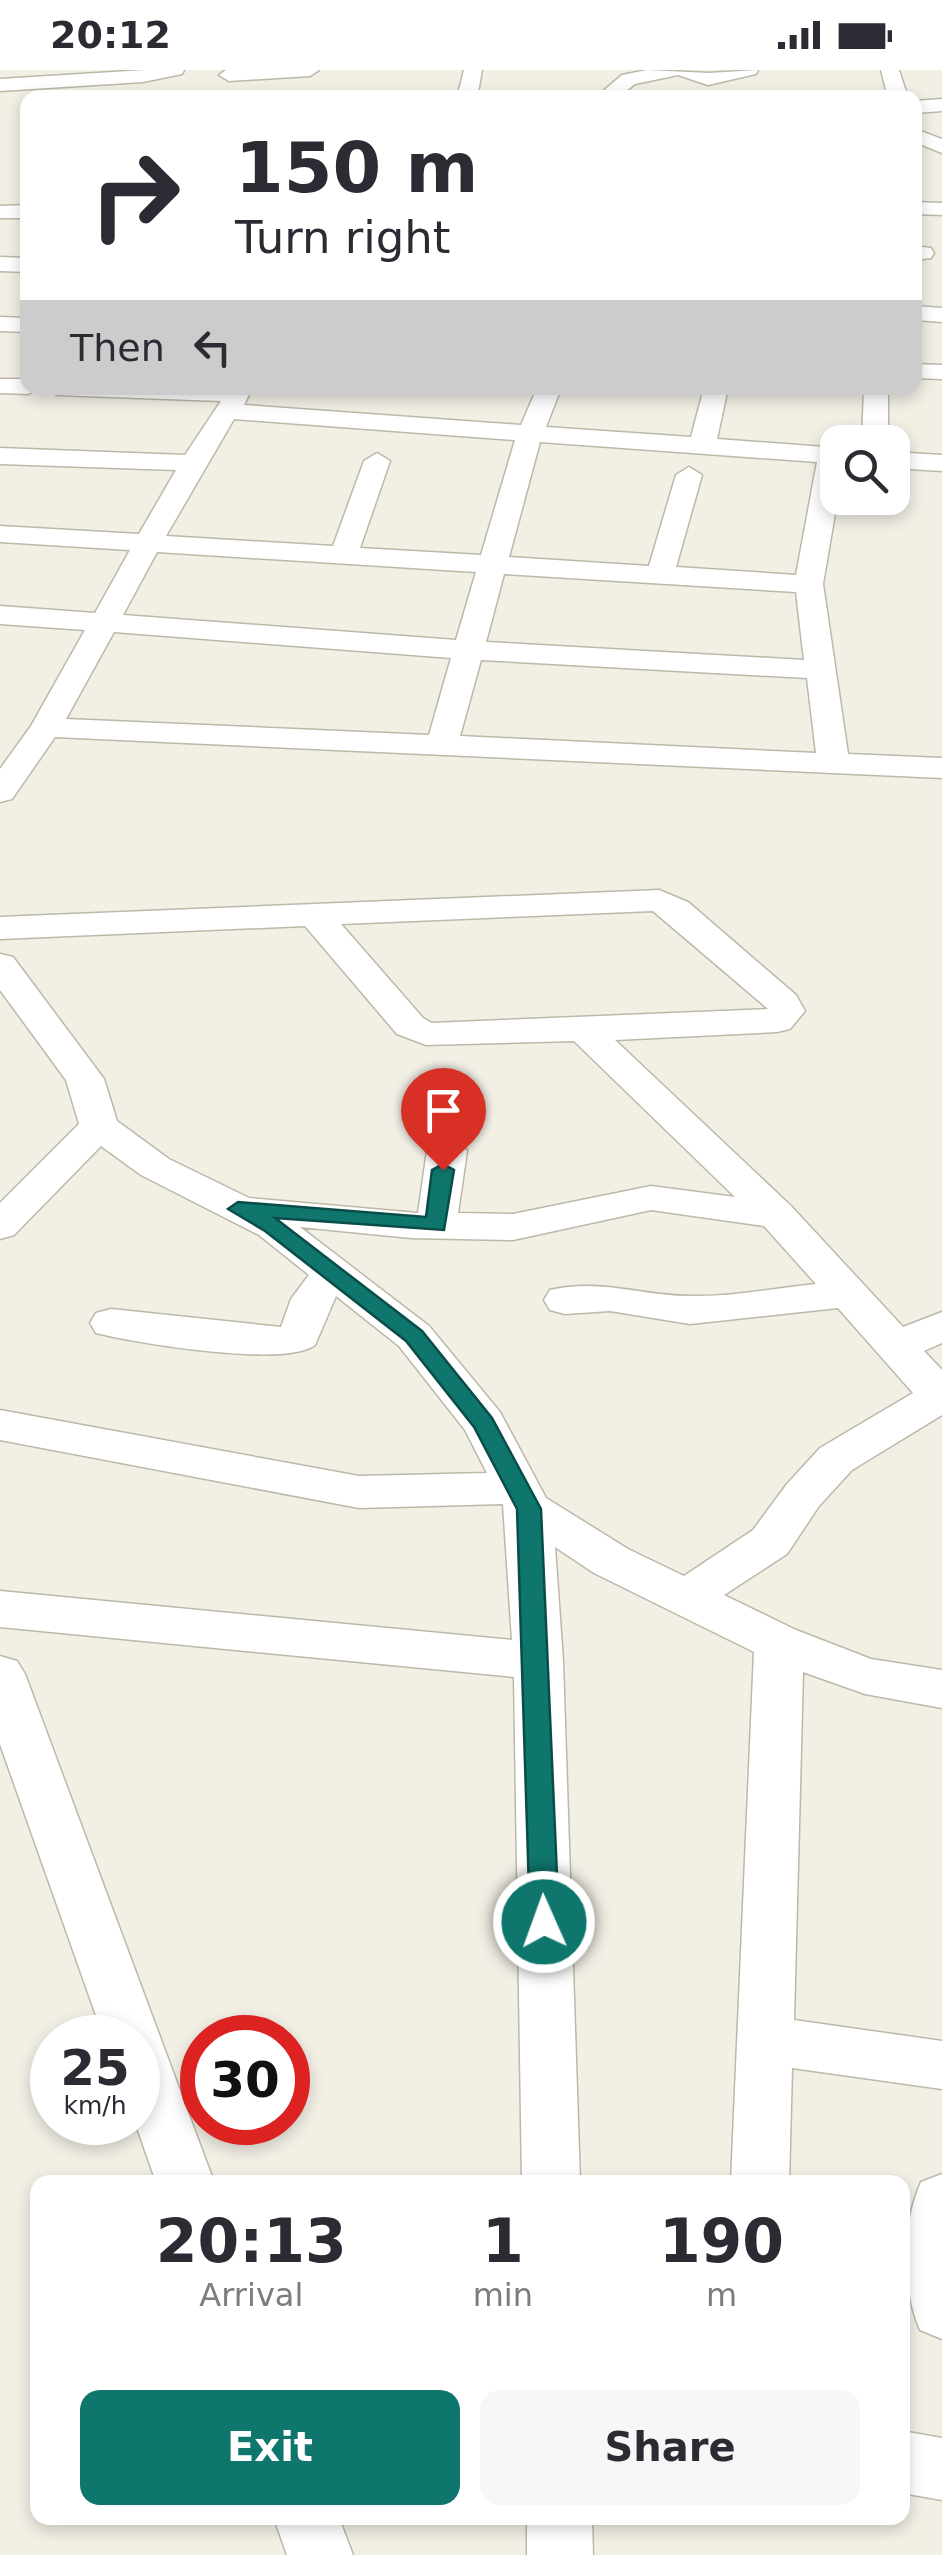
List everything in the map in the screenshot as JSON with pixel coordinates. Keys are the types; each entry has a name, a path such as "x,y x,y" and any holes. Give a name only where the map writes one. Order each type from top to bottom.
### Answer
{"street":[{"path":"0,85 101,82 175,70"},
{"path":"228,73 310,70"},
{"path":"613,90 624,80 679,70 708,80 756,75"},
{"path":"196,395 401,411 530,433 820,454"},
{"path":"441,747 530,433 546,395"},
{"path":"702,446 714,395"},
{"path":"875,425 876,395"},
{"path":"0,792 46,726 193,463 236,397"},
{"path":"0,456 193,463"},
{"path":"344,554 377,460"},
{"path":"910,461 942,463"},
{"path":"660,575 689,475"},
{"path":"823,515 810,584 833,762"},
{"path":"0,534 810,584"},
{"path":"0,615 466,650 821,670"},
{"path":"46,726 942,768"},
{"path":"0,928 314,914 659,900 676,909 783,1003 787,1011 778,1020 426,1034 410,1026 314,914"},
{"path":"0,964 85,1079 99,1126 155,1167 273,1226 414,1336 484,1424 523,1498 538,1661 551,2175"},
{"path":"583,1030 777,1215 941,1396 836,1459 804,1494 770,1542 726,1568 688,1599"},
{"path":"0,1226 99,1126"},
{"path":"436,1225 447,1151"},
{"path":"238,1209 436,1225 513,1227 651,1198 777,1215"},
{"path":"111,1323 260,1342 292,1341 300,1335 312,1300 333,1272"},
{"path":"565,1300 610,1298 703,1310 847,1294"},
{"path":"896,1346 942,1326"},
{"path":"0,1425 359,1492 523,1498 611,1561 779,1643 865,1676 942,1689"},
{"path":"0,1609 538,1661"},
{"path":"760,2175 779,1643"},
{"path":"0,1674 124,2015"},
{"path":"764,2040 942,2065"},
{"path":"160,2113 182,2175"},
{"path":"942,2201 938,2266 942,2310"},
{"path":"910,2463 942,2469"},
{"path":"309,2525 320,2555"},
{"path":"560,2525 560,2555"}],"route":[{"path":"443,1170 436,1225 238,1209 273,1226 414,1336 484,1424 529,1509 538,1661 544,1922"}]}
